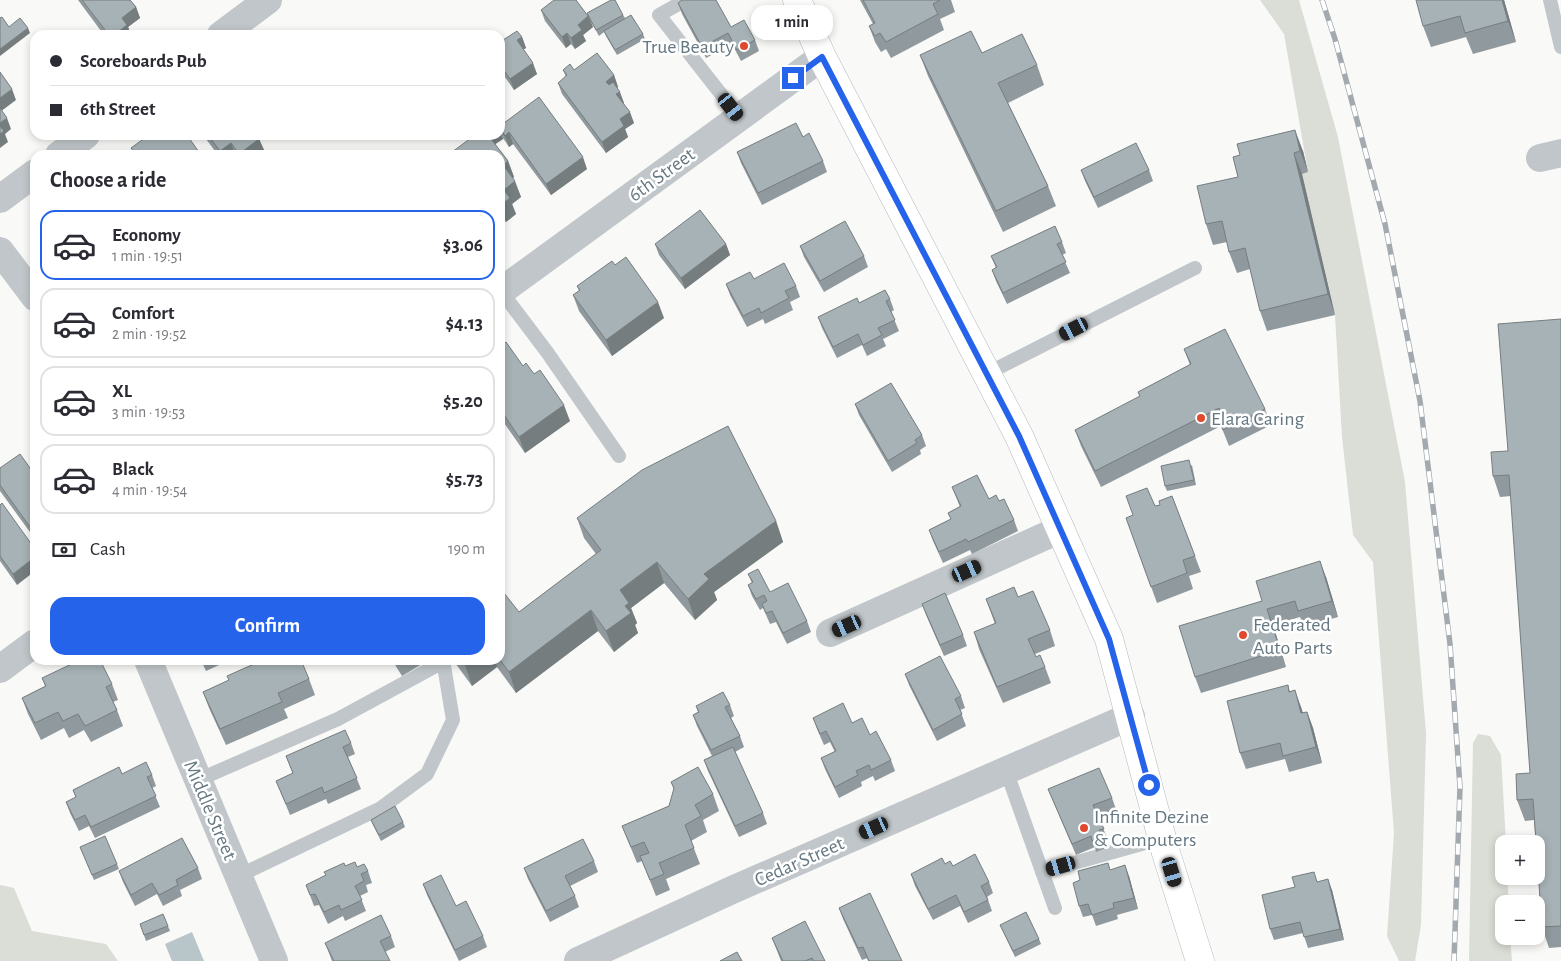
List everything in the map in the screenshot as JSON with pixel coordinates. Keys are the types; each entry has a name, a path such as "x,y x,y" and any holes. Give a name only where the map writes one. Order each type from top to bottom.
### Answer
{"main road":[{"path":"797,0 822,57 988,373 1019,436 1109,639 1162,838 1200,961"}],"street":[{"path":"228,30 268,0"},
{"name":"6th Street","path":"505,288 822,57"},
{"path":"66,150 79,140"},
{"path":"0,199 30,177"},
{"path":"0,251 30,290"},
{"path":"830,633 1061,529"},
{"path":"0,669 30,647"},
{"name":"Middle Street","path":"150,665 274,961"},
{"name":"Cedar Street","path":"578,961 732,890 1131,716"}],"lane":[{"path":"686,0 659,15 739,118"},
{"path":"1550,0 1561,47"},
{"path":"988,373 1195,268"},
{"path":"505,296 547,352 619,456"},
{"path":"198,780 338,719 436,665"},
{"path":"238,876 381,808 427,774 453,720 444,665"},
{"path":"1006,770 1055,908"},
{"path":"1042,872 1162,838"}],"shaded area":[{"path":"1260,0 1299,0 1338,137 1405,482 1426,733 1421,925 1415,961 1399,961 1387,936 1394,833 1373,562 1353,535 1342,437 1335,315 1302,174 1308,172 1284,34"},
{"path":"1478,734 1490,736 1501,755 1505,835 1495,835 1495,885 1508,885 1508,895 1495,895 1495,945 1511,945 1512,961 1469,961 1473,743"},
{"path":"0,885 14,888 32,931 106,944 118,961 0,961"},
{"path":"192,932 204,961 172,961 165,944"}],"building":[{"path":"82,0 130,0 136,7 122,18 127,25 120,30 105,30"},
{"path":"554,0 576,0 588,16 578,25 582,30 571,38 567,33 562,37 541,10"},
{"path":"611,0 615,0 623,15 596,30 587,13"},
{"path":"682,0 716,0 731,27 744,20 755,40 737,50 728,33 702,47 678,3"},
{"path":"863,0 940,0 933,4 938,14 886,42 880,33 875,36 869,26 875,23"},
{"path":"1416,0 1502,0 1508,21 1465,33 1460,16 1423,26"},
{"path":"631,15 643,34 615,50 604,31"},
{"path":"2,17 9,27 20,18 28,28 0,49 0,18"},
{"path":"517,31 522,37 517,40 533,63 510,79 505,72 505,39"},
{"path":"971,31 982,53 1022,34 1037,65 998,83 1048,186 996,211 920,55"},
{"path":"597,53 614,75 606,82 609,85 613,82 620,92 616,94 630,112 620,119 624,126 602,142 558,83 567,75 563,70 570,64 574,70"},
{"path":"0,72 12,89 0,98"},
{"path":"539,97 583,157 546,184 509,132 505,136 505,122"},
{"path":"0,108 7,118 0,123"},
{"path":"796,123 803,137 809,133 823,161 758,193 737,152"},
{"path":"0,126 4,131 0,134"},
{"path":"1295,130 1300,151 1294,153 1328,294 1260,311 1245,248 1229,252 1222,221 1206,224 1197,186 1238,177 1233,157 1240,155 1237,144"},
{"path":"142,140 190,140 198,150 132,150 131,148"},
{"path":"212,140 258,140 244,150 236,150 231,143 219,150"},
{"path":"468,140 492,140 500,150 455,150"},
{"path":"1136,143 1149,170 1094,197 1081,170"},
{"path":"505,168 515,181 505,189"},
{"path":"505,191 510,198 505,202"},
{"path":"700,210 726,244 681,278 655,244"},
{"path":"845,221 864,256 820,281 800,246"},
{"path":"1055,226 1062,242 1057,244 1066,262 1003,293 992,270 997,267 991,256"},
{"path":"626,257 658,302 606,340 573,295 580,290 577,286 612,261 615,265"},
{"path":"784,263 796,286 785,291 789,298 761,313 759,308 743,316 726,284 750,272 754,279"},
{"path":"885,290 890,299 886,301 895,320 878,328 882,335 863,345 858,334 833,347 818,317 857,298 859,303"},
{"path":"1561,319 1561,926 1545,927 1545,895 1540,895 1539,885 1545,885 1545,835 1536,835 1533,799 1517,800 1516,774 1530,773 1509,475 1493,476 1491,452 1508,451 1498,324"},
{"name":"Elara Caring","path":"1225,329 1265,409 1223,430 1218,419 1223,417 1219,408 1095,471 1075,430 1140,396 1138,392 1191,364 1184,349"},
{"path":"505,343 523,366 526,363 534,374 540,370 564,405 519,437 505,416"},
{"path":"891,383 922,435 915,440 917,443 888,461 855,404"},
{"path":"728,426 776,521 704,574 709,579 688,599 657,562 620,590 629,603 625,606 631,613 606,631 591,610 509,672 504,665 505,594 519,612 601,550 577,518 642,470"},
{"path":"20,454 30,468 30,527 0,485 0,468"},
{"path":"1189,460 1194,480 1165,486 1161,466"},
{"path":"977,475 989,499 996,495 999,501 1004,499 1014,520 968,542 966,539 939,552 929,530 951,519 948,513 961,506 952,487"},
{"path":"1147,488 1155,506 1160,505 1159,501 1172,496 1195,556 1183,560 1187,573 1151,587 1126,518 1133,515 1126,496"},
{"path":"2,503 30,542 30,561 13,574 0,556 0,505"},
{"name":"Federated Auto Parts","path":"1320,561 1332,601 1298,611 1295,601 1267,609 1280,650 1195,677 1179,626 1262,601 1256,581"},
{"path":"758,569 770,592 788,583 807,621 783,633 772,611 766,613 762,604 767,601 764,595 756,599 748,585 753,582 748,574"},
{"path":"1014,587 1018,597 1033,591 1050,630 1028,639 1036,657 1040,655 1045,667 997,687 974,632 996,623 986,599"},
{"path":"945,593 963,635 940,645 922,604"},
{"path":"940,656 961,696 955,699 962,714 933,730 905,674"},
{"path":"69,665 102,665 112,684 106,687 117,710 85,726 78,714 63,721 58,712 35,723 22,698 46,686 42,678"},
{"path":"252,665 303,665 309,679 278,693 282,702 220,729 203,692 229,680 227,676"},
{"path":"1288,685 1289,692 1295,690 1301,713 1307,712 1316,747 1283,756 1280,743 1240,753 1227,701"},
{"path":"723,692 730,705 725,707 740,736 711,750 693,715 699,712 696,706"},
{"path":"843,703 852,723 862,718 870,735 876,731 891,760 871,770 869,765 856,771 858,775 835,787 821,758 836,751 826,731 820,734 813,718"},
{"path":"345,730 351,743 343,747 357,778 324,793 322,787 286,804 276,781 293,773 286,756"},
{"path":"733,747 763,813 735,826 704,760"},
{"path":"146,762 152,775 147,777 156,796 91,827 85,815 75,820 66,802 76,797 73,790 119,767 122,774"},
{"path":"698,767 713,794 695,805 701,816 685,825 694,848 659,863 664,874 650,880 640,856 649,853 644,842 631,847 622,826 669,806 674,788 671,782"},
{"name":"Infinite Dezine & Computers","path":"1099,768 1112,798 1093,805 1104,829 1099,830 1102,837 1092,841 1091,836 1072,844 1048,789"},
{"path":"395,806 403,822 379,835 371,820"},
{"path":"105,836 117,864 92,875 80,847"},
{"path":"182,838 198,868 176,880 178,885 159,895 152,883 131,895 119,871"},
{"path":"583,839 594,861 565,876 575,896 546,911 524,868"},
{"path":"975,854 989,882 981,886 988,900 964,912 956,895 928,909 911,874 942,858 945,864 950,861 953,866"},
{"path":"355,862 357,867 364,864 368,871 361,874 364,881 355,886 362,900 341,910 339,905 324,912 315,894 310,895 306,885 326,875 324,872 344,863 345,866"},
{"path":"1108,863 1110,870 1125,865 1134,898 1113,903 1114,908 1092,915 1088,904 1079,906 1073,883 1080,880 1078,871"},
{"path":"1314,872 1317,882 1328,879 1340,929 1304,937 1300,922 1270,929 1262,895 1295,887 1292,877"},
{"path":"441,875 456,906 466,901 483,936 455,950 423,884"},
{"path":"870,893 902,961 869,961 863,947 858,948 839,908"},
{"path":"1026,912 1039,939 1013,951 1000,925"},
{"path":"163,914 168,926 144,935 140,924"},
{"path":"381,915 391,936 380,941 390,961 334,961 325,943"},
{"path":"805,921 825,961 814,961 812,958 805,961 783,961 772,938"},
{"path":"737,952 742,961 720,961"}],"railway":[{"path":"1322,0 1335,39 1385,224 1420,401 1450,644 1460,787 1454,961"}],"place":[{"name":"True Beauty","path":"744,46"},
{"name":"Elara Caring","path":"1201,418"},
{"name":"Federated Auto Parts","path":"1243,635"},
{"name":"Infinite Dezine & Computers","path":"1084,828"}],"route":[{"path":"793,78 822,57 964,326 1019,436 1109,639 1149,785"}]}
